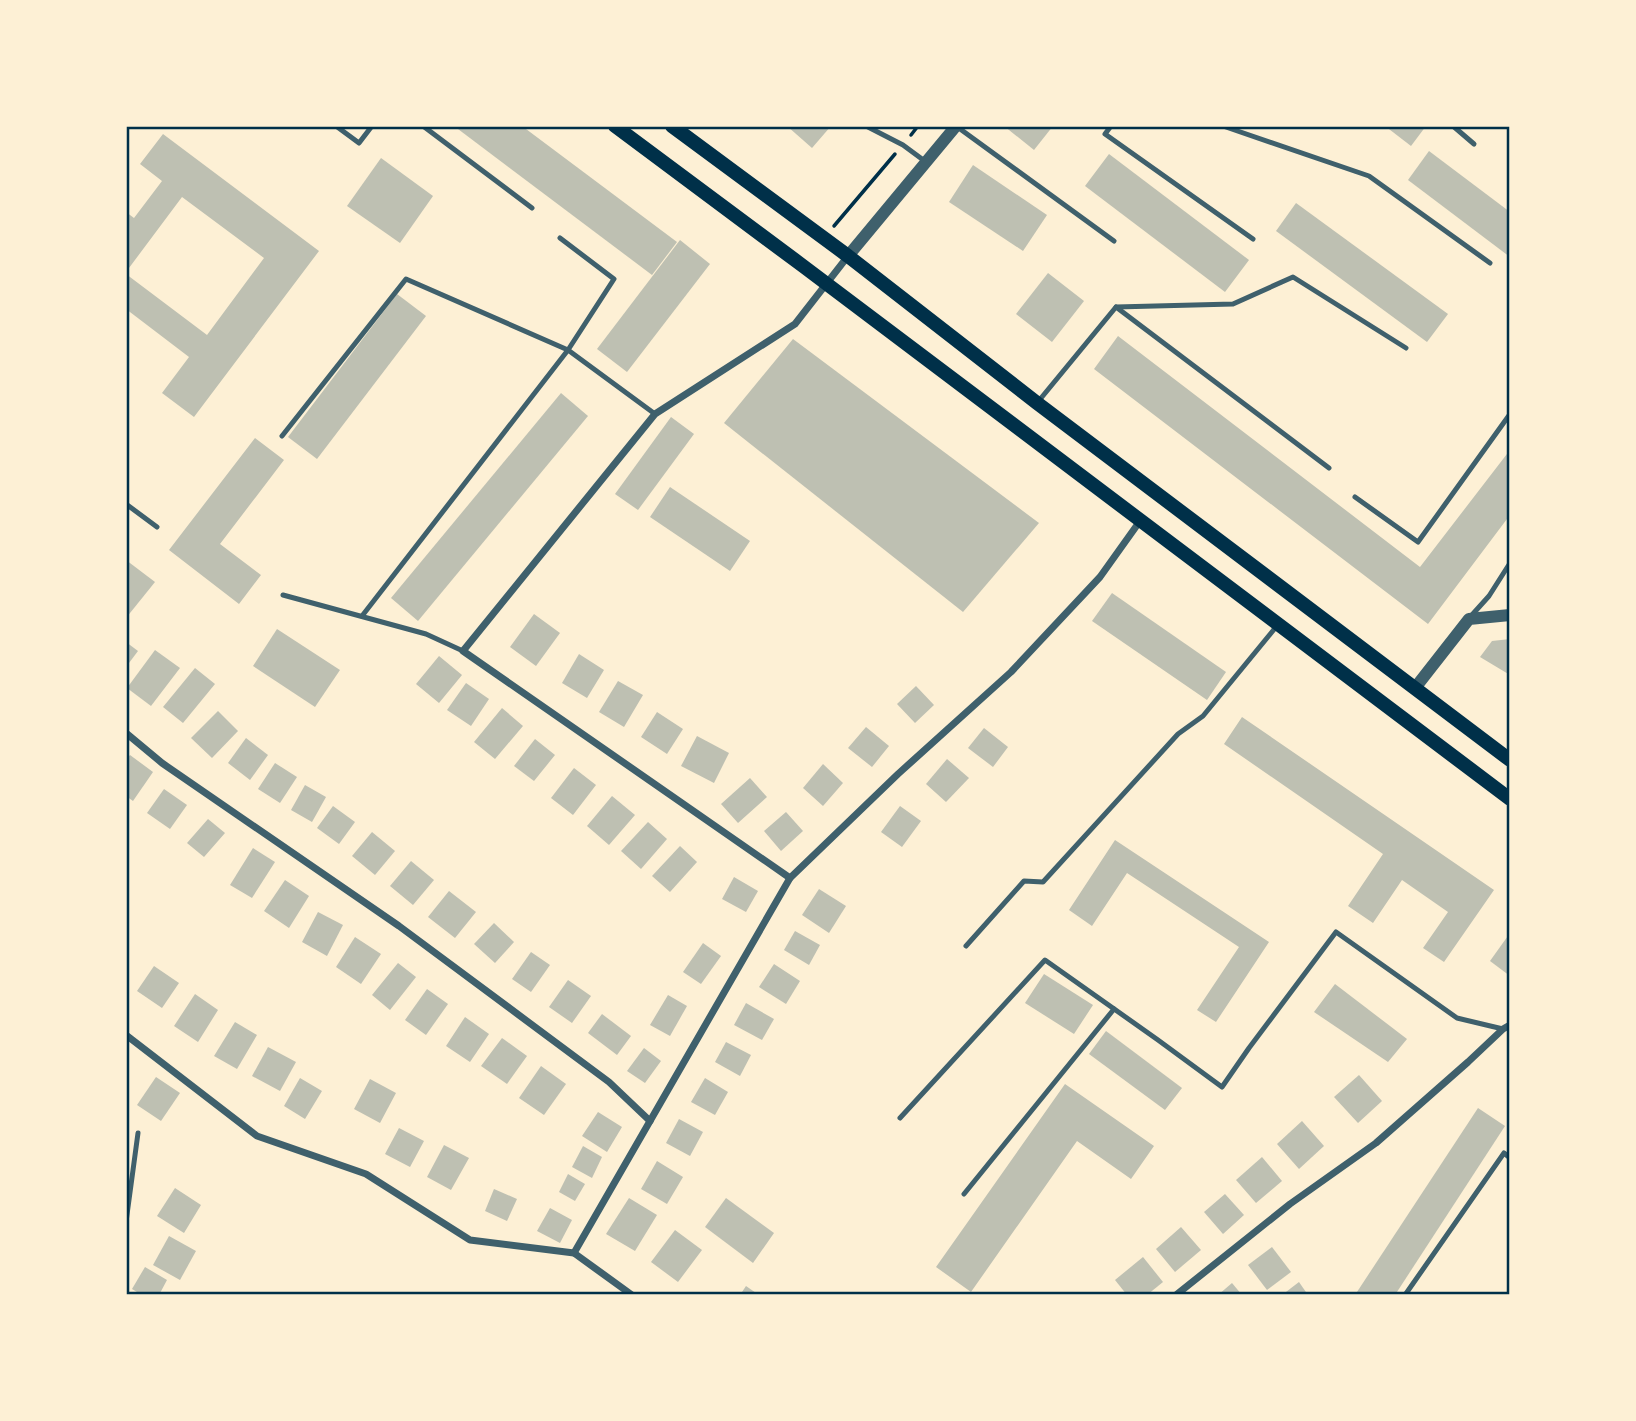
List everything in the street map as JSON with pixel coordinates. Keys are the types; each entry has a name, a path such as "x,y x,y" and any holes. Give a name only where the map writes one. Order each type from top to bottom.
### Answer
{"main road":[{"path":"615,126 1510,799"},
{"path":"672,126 848,256 1510,760"}],"street":[{"path":"790,878 463,651 655,414 795,324 956,126"},
{"path":"574,1252 790,878 898,774 1011,672 1100,577 1141,521"},
{"path":"1415,688 1469,618 1510,615"},
{"path":"126,733 162,764 416,939 609,1082 650,1121"},
{"path":"1176,1295 1290,1204 1376,1143 1507,1027"},
{"path":"126,1035 257,1136 366,1174 470,1240 574,1252 632,1295"}],"lane":[{"path":"336,126 359,143 372,126"},
{"path":"423,126 532,208"},
{"path":"866,126 903,145 926,162"},
{"path":"956,126 1114,241"},
{"path":"1111,126 1105,134 1253,239"},
{"path":"1223,126 1369,176 1490,263"},
{"path":"1453,126 1474,144"},
{"path":"362,616 568,350 614,279 560,238"},
{"path":"1037,402 1116,307 1233,303 1293,277 1406,348"},
{"path":"282,436 406,279 568,350 655,414"},
{"path":"1116,307 1329,468"},
{"path":"1355,497 1418,542 1510,414"},
{"path":"126,504 157,527"},
{"path":"1469,618 1489,596 1510,563"},
{"path":"284,595 426,634 463,651"},
{"path":"966,946 1024,881 1044,882 1178,734 1203,716 1278,624"},
{"path":"900,1118 1045,960 1222,1087 1336,932 1457,1018 1507,1027"},
{"path":"964,1194 1114,1009"},
{"path":"126,1222 138,1133"},
{"path":"1405,1295 1504,1153 1510,1158"}],"path":[{"path":"824,238 918,126"}],"building":[{"path":"454,126 522,126 677,242 652,275"},
{"path":"787,126 831,126 812,148"},
{"path":"1004,126 1053,126 1034,150"},
{"path":"1385,126 1426,126 1411,146"},
{"path":"163,134 319,251 194,417 162,393 189,357 126,309 126,274 207,335 264,258 182,197 126,272 126,212 134,218 162,181 140,164"},
{"path":"1429,151 1510,212 1510,257 1408,180"},
{"path":"1109,154 1249,260 1225,292 1085,186"},
{"path":"381,158 433,196 400,243 347,206"},
{"path":"973,165 1047,215 1023,251 949,202"},
{"path":"1296,203 1448,314 1427,342 1276,231"},
{"path":"680,240 710,264 627,372 597,349"},
{"path":"1048,273 1084,301 1052,342 1016,314"},
{"path":"397,294 426,316 317,459 288,437"},
{"path":"1118,336 1420,567 1510,450 1510,515 1428,624 1094,369"},
{"path":"793,339 1039,523 963,612 724,423"},
{"path":"561,393 588,416 418,621 391,598"},
{"path":"671,417 694,434 638,510 615,494"},
{"path":"255,438 284,460 220,544 261,575 239,604 169,550"},
{"path":"670,487 750,541 730,571 650,517"},
{"path":"126,560 155,582 126,618"},
{"path":"1112,593 1226,672 1207,700 1092,621"},
{"path":"534,614 560,633 536,666 510,647"},
{"path":"277,629 340,670 315,707 253,666"},
{"path":"1510,639 1510,675 1480,657 1492,641"},
{"path":"126,642 138,651 126,667"},
{"path":"155,650 180,668 151,706 127,688"},
{"path":"579,654 604,670 587,698 562,683"},
{"path":"439,656 462,675 439,703 416,684"},
{"path":"195,668 215,684 183,723 163,707"},
{"path":"618,681 643,695 624,727 599,712"},
{"path":"466,683 489,699 471,726 447,710"},
{"path":"916,686 934,705 915,723 897,704"},
{"path":"502,708 523,726 495,759 474,742"},
{"path":"218,711 238,731 212,758 191,738"},
{"path":"657,712 683,729 667,754 641,737"},
{"path":"1242,717 1494,890 1444,962 1423,948 1448,912 1402,880 1373,923 1348,906 1383,854 1224,744"},
{"path":"866,727 889,746 872,767 848,748"},
{"path":"984,728 1008,747 993,767 968,748"},
{"path":"697,736 729,753 714,783 681,766"},
{"path":"246,738 268,755 250,780 228,763"},
{"path":"535,739 555,755 534,781 514,766"},
{"path":"130,755 153,772 133,801 126,796 126,760"},
{"path":"947,759 969,778 946,802 926,784"},
{"path":"275,763 297,777 280,803 258,789"},
{"path":"823,764 843,783 823,806 803,788"},
{"path":"574,768 596,785 573,815 551,798"},
{"path":"750,778 767,797 738,823 721,804"},
{"path":"305,785 326,797 312,822 291,810"},
{"path":"164,789 187,805 170,829 147,813"},
{"path":"612,796 635,815 609,845 587,826"},
{"path":"333,806 355,822 339,844 317,828"},
{"path":"900,806 921,821 902,847 881,832"},
{"path":"786,812 803,831 781,851 764,831"},
{"path":"208,819 225,833 204,857 187,843"},
{"path":"648,822 667,839 641,869 621,851"},
{"path":"372,832 395,851 375,875 352,856"},
{"path":"1115,840 1269,942 1216,1022 1197,1010 1239,947 1127,873 1092,926 1069,910"},
{"path":"680,846 697,862 670,892 652,876"},
{"path":"253,848 275,862 252,898 230,885"},
{"path":"411,861 434,880 413,905 390,886"},
{"path":"734,877 758,891 746,912 722,899"},
{"path":"285,880 309,896 289,928 264,911"},
{"path":"819,889 846,906 829,933 802,915"},
{"path":"449,891 476,912 455,938 428,917"},
{"path":"318,912 343,925 327,956 302,942"},
{"path":"494,923 514,942 495,963 474,944"},
{"path":"795,931 820,945 809,965 784,950"},
{"path":"1510,933 1510,976 1490,961"},
{"path":"355,937 381,954 361,984 336,967"},
{"path":"703,943 721,956 701,984 683,972"},
{"path":"531,952 550,965 531,992 512,979"},
{"path":"398,963 416,977 390,1010 372,995"},
{"path":"774,964 800,981 786,1004 759,987"},
{"path":"154,966 179,983 162,1008 137,991"},
{"path":"1044,974 1093,1005 1074,1034 1025,1003"},
{"path":"568,980 591,996 572,1023 549,1007"},
{"path":"1335,984 1407,1039 1388,1062 1314,1012"},
{"path":"427,989 448,1004 426,1035 405,1020"},
{"path":"195,994 218,1010 198,1042 174,1026"},
{"path":"668,995 687,1006 670,1036 650,1025"},
{"path":"746,1003 774,1019 762,1040 734,1025"},
{"path":"602,1014 631,1036 617,1055 588,1033"},
{"path":"465,1017 489,1034 470,1062 446,1046"},
{"path":"235,1022 257,1035 237,1069 214,1056"},
{"path":"1106,1031 1182,1088 1165,1110 1089,1054"},
{"path":"502,1038 527,1056 507,1084 481,1066"},
{"path":"726,1042 751,1055 740,1076 715,1062"},
{"path":"268,1047 296,1062 280,1091 252,1076"},
{"path":"644,1048 661,1061 645,1083 627,1071"},
{"path":"541,1066 566,1084 544,1115 519,1098"},
{"path":"1359,1075 1382,1101 1358,1123 1334,1097"},
{"path":"156,1077 180,1093 161,1121 137,1105"},
{"path":"300,1078 322,1091 305,1119 284,1106"},
{"path":"705,1078 728,1092 715,1115 691,1102"},
{"path":"370,1079 396,1093 380,1123 354,1109"},
{"path":"1065,1084 1154,1146 1131,1179 1077,1141 971,1292 936,1267"},
{"path":"1478,1108 1505,1126 1395,1295 1355,1295"},
{"path":"598,1112 622,1127 607,1152 582,1136"},
{"path":"679,1119 703,1132 690,1156 666,1143"},
{"path":"1302,1121 1324,1146 1299,1169 1277,1144"},
{"path":"399,1128 424,1141 410,1167 385,1154"},
{"path":"444,1145 469,1158 451,1190 427,1177"},
{"path":"583,1146 602,1157 592,1178 572,1167"},
{"path":"1262,1157 1282,1181 1256,1203 1236,1180"},
{"path":"657,1161 683,1177 667,1204 641,1189"},
{"path":"568,1174 585,1184 575,1201 559,1192"},
{"path":"175,1188 201,1205 184,1233 157,1216"},
{"path":"494,1189 517,1199 507,1221 485,1211"},
{"path":"1225,1194 1244,1215 1223,1234 1204,1212"},
{"path":"629,1198 657,1215 635,1251 606,1234"},
{"path":"726,1198 774,1233 753,1263 705,1227"},
{"path":"550,1208 572,1220 560,1243 537,1231"},
{"path":"1181,1227 1201,1250 1175,1272 1156,1249"},
{"path":"675,1230 702,1250 678,1282 651,1262"},
{"path":"169,1236 196,1251 180,1280 153,1265"},
{"path":"1272,1247 1291,1272 1267,1290 1248,1265"},
{"path":"1143,1257 1163,1282 1147,1295 1127,1295 1115,1280"},
{"path":"145,1267 167,1280 159,1295 142,1295 132,1289"},
{"path":"1299,1282 1308,1295 1282,1295"},
{"path":"1232,1283 1242,1295 1218,1295"},
{"path":"746,1286 759,1295 740,1295"}]}
